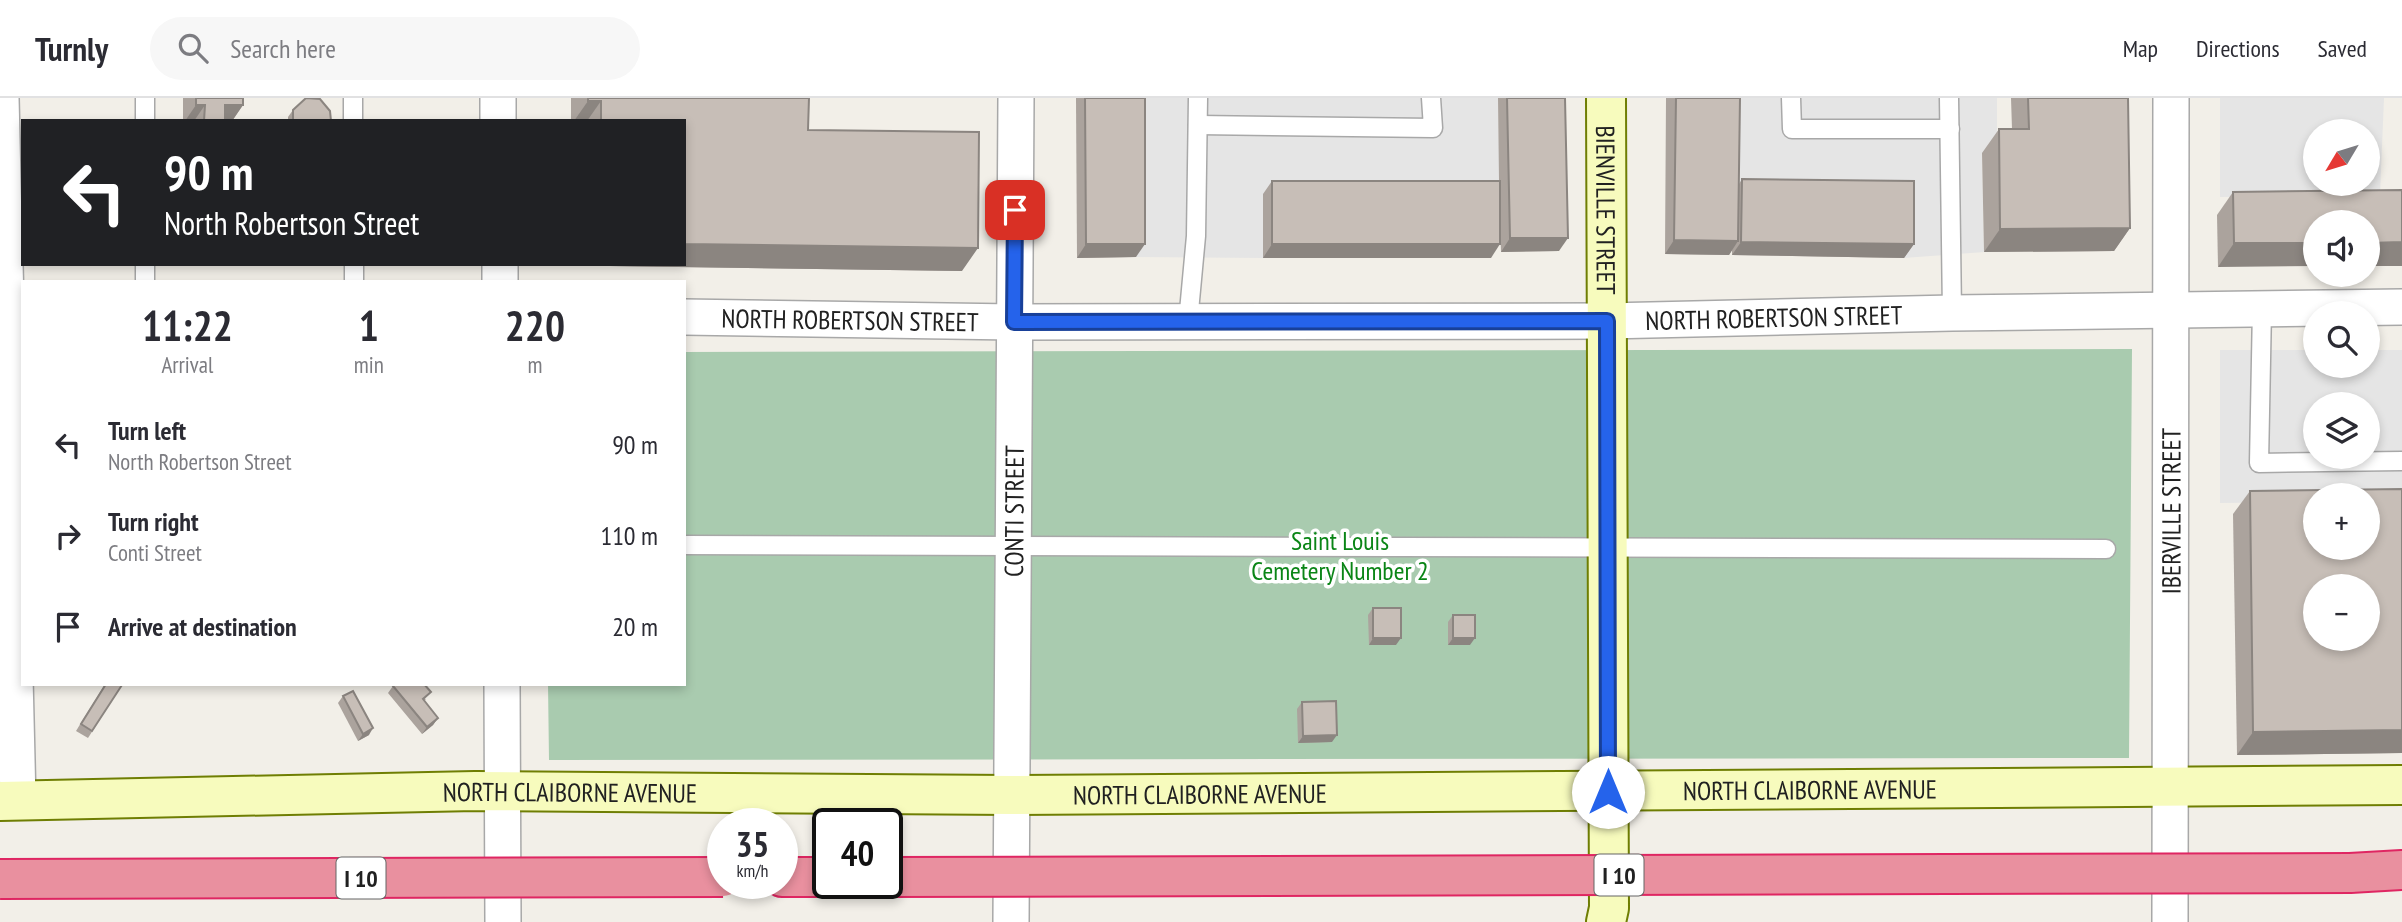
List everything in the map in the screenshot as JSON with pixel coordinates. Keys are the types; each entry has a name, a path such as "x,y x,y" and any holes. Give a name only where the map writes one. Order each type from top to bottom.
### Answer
{"highway":[{"name":"I 10","path":"903,877 2402,871"},
{"name":"I 10","path":"0,879 707,877"}],"main road":[{"name":"BIENVILLE STREET","path":"1606,98 1609,917"},
{"name":"NORTH CLAIBORNE AVENUE","path":"9,801 502,791 1012,795 2402,785"}],"street":[{"path":"1,98 9,801"},
{"path":"498,98 498,119"},
{"name":"CONTI STREET","path":"1012,922 1016,98"},
{"name":"IBERVILLE STREET","path":"2170,922 2171,98"},
{"name":"NORTH ROBERTSON STREET","path":"686,317 1014,322 1607,321 2402,307"},
{"path":"502,686 503,922"}],"lane":[{"path":"145,98 145,119"},
{"path":"353,98 353,119"},
{"path":"1188,322 1196,236 1198,98"},
{"path":"1198,125 1433,128 1432,98"},
{"path":"1791,98 1792,129 1950,129"},
{"path":"1949,98 1952,313"},
{"path":"2262,308 2259,463 2402,461"},
{"path":"686,545 2106,549"}],"green space":[{"name":"Saint Louis Cemetery Number 2","path":"2132,349 2129,758 549,760 548,686 686,686 686,352"}],"shaded area":[{"path":"1135,98 1498,98 1500,193 1263,194 1263,258 1136,257"},
{"path":"1732,98 1997,98 1997,153 1982,153 1984,252 1904,258 1905,195 1733,192"},
{"path":"2220,98 2384,98 2380,195 2380,119 2303,119 2303,196 2220,197"},
{"path":"2220,350 2303,350 2303,378 2380,378 2380,350 2402,350 2402,502 2380,497 2380,483 2303,483 2303,502 2220,503"}],"building":[{"path":"196,98 243,98 243,105 225,105 225,119 204,119 205,105 196,105"},
{"path":"306,98 320,99 330,111 331,119 293,119 293,110"},
{"path":"588,98 809,98 808,130 979,132 978,248 686,244 686,119 601,119 601,101 588,101"},
{"path":"1085,98 1145,98 1145,244 1086,244"},
{"path":"1507,98 1565,98 1568,238 1510,238"},
{"path":"1676,98 1740,98 1738,241 1674,240"},
{"path":"2028,98 2128,98 2130,228 2000,229 1999,129 2029,129"},
{"path":"1742,179 1914,181 1914,244 1741,242"},
{"path":"1272,181 1500,181 1500,244 1272,244"},
{"path":"2380,190 2402,190 2402,242 2380,243 2380,210 2303,210 2303,243 2234,243 2233,192 2303,191 2303,196 2380,196"},
{"path":"2380,489 2402,489 2402,730 2253,732 2250,491 2303,490 2303,560 2380,560"},
{"path":"1373,608 1401,608 1401,638 1373,638"},
{"path":"1453,615 1475,615 1475,638 1453,638"},
{"path":"105,686 121,686 92,731 81,724"},
{"path":"393,686 426,686 431,692 423,699 438,718 427,727"},
{"path":"353,691 373,728 363,734 343,696"},
{"path":"1336,701 1337,735 1303,736 1302,702"}],"route":[{"path":"1015,210 1014,322 1607,321 1608,792"}]}
